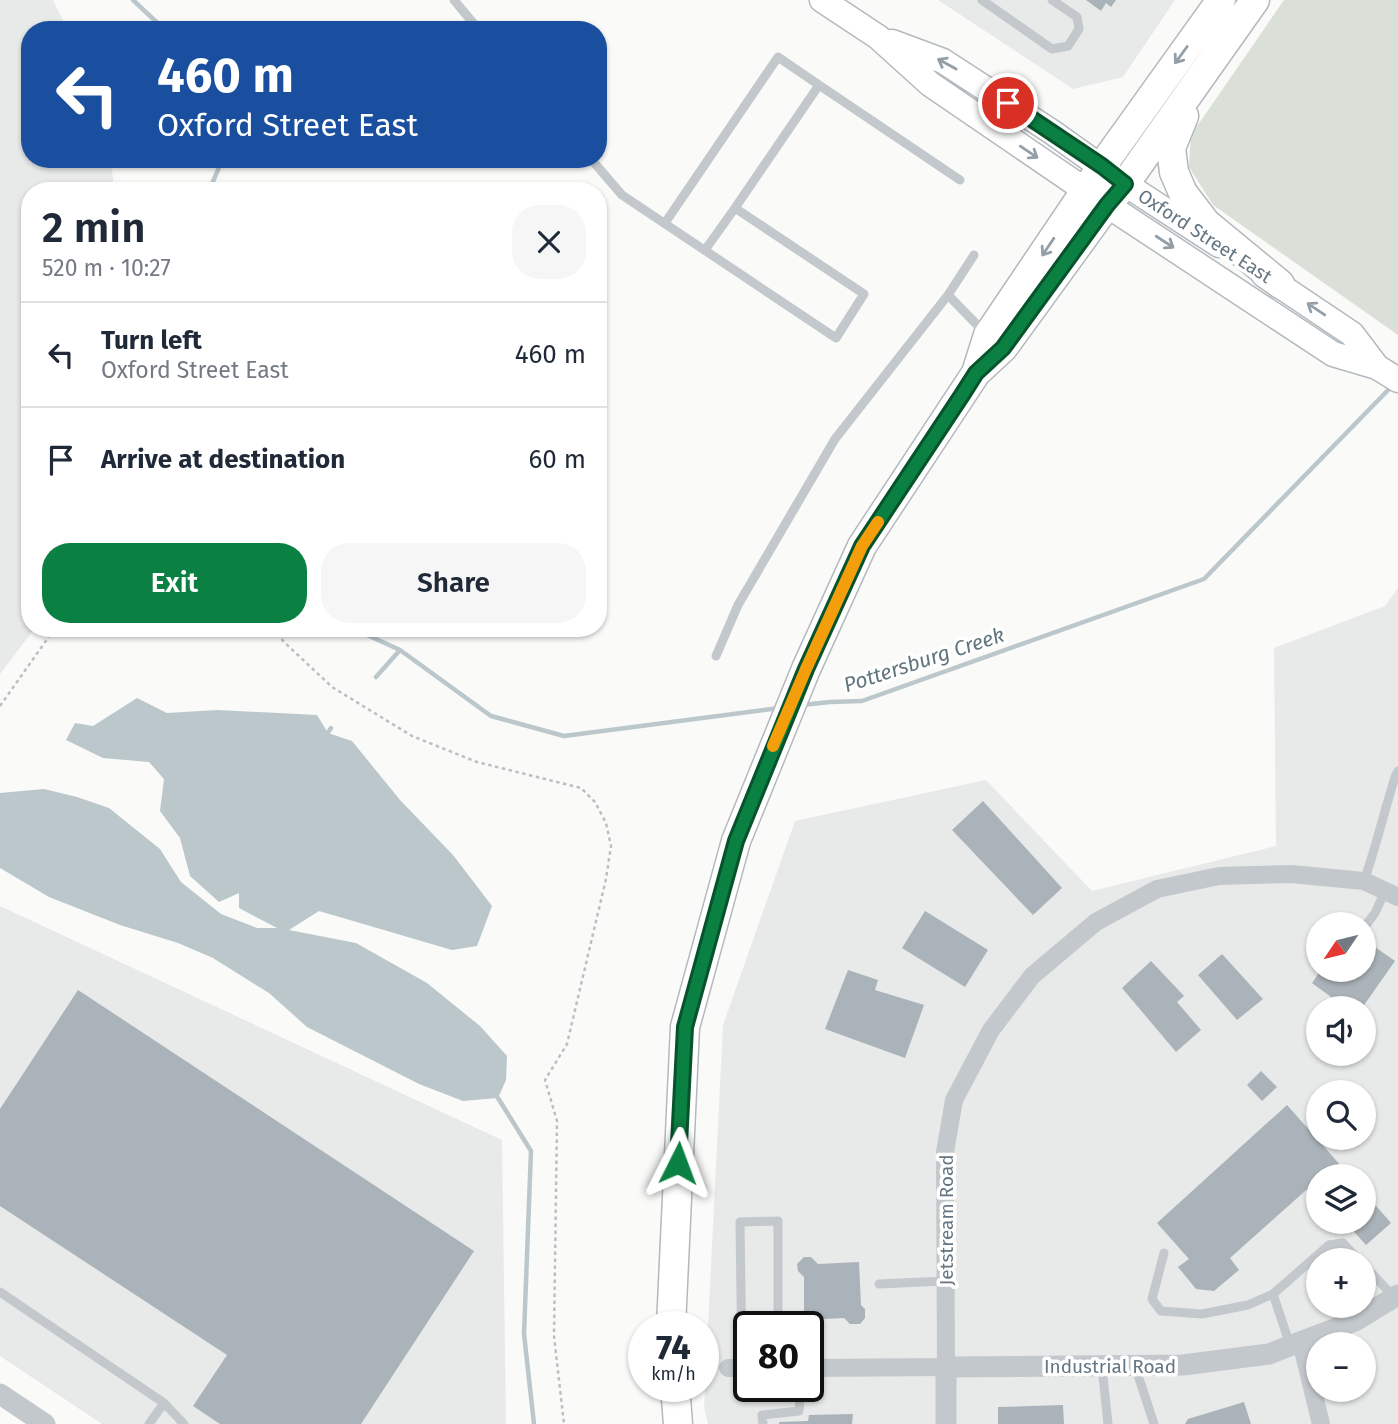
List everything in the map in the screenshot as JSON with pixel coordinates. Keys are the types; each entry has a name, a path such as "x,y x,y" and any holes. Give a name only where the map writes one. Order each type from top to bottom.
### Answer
{"highway":[{"path":"672,1311 685,1027 736,841 778,734 862,546 976,373 1003,348 1106,193 1102,166 1221,0"},
{"path":"976,373 988,335 1198,81 1255,0"},
{"path":"1198,81 1171,148 1174,172 1183,193 1206,223 1280,284"},
{"path":"676,1402 678,1424"}],"main road":[{"name":"Oxford Street East","path":"822,0 878,37 930,84 1106,193 1334,355 1377,367 1398,380"},
{"name":"Oxford Street East","path":"878,37 943,61 1102,166"},
{"name":"Oxford Street East","path":"1106,193 1280,284 1352,334 1377,367"}],"street":[{"name":"Jetstream Road","path":"946,1424 945,1152 954,1100 991,1031 1032,976 1096,922 1157,889 1219,876 1291,874 1364,881 1392,894"},
{"name":"Industrial Road","path":"824,1367 1183,1365 1269,1354 1355,1321 1396,1296"},
{"path":"1295,1344 1321,1424"},
{"path":"0,1394 45,1424"}],"lane":[{"path":"454,0 472,21"},
{"path":"982,0 1052,49 1068,46 1079,29 1077,17 1052,0"},
{"path":"665,223 778,57 960,180"},
{"path":"705,250 819,85"},
{"path":"599,168 622,195 836,338 864,294 735,208"},
{"path":"716,656 738,605 835,439 948,295 974,255"},
{"path":"948,295 988,335"},
{"path":"1364,881 1398,771"},
{"path":"1376,912 1392,894"},
{"path":"778,1221 778,1322 742,1322 740,1222 778,1221"},
{"path":"1326,1248 1343,1243 1348,1248"},
{"path":"1164,1252 1152,1299 1161,1311 1202,1314 1248,1305 1273,1294 1306,1265"},
{"path":"1376,1277 1396,1296"},
{"path":"879,1284 945,1280"},
{"path":"0,1292 164,1403 184,1424"},
{"path":"1273,1294 1295,1344"},
{"path":"1102,1366 1108,1424"},
{"path":"1135,1366 1154,1424"},
{"path":"763,1424 762,1415 799,1411 800,1402"},
{"path":"149,1424 164,1403"}],"path":[{"path":"0,706 49,637"},
{"path":"280,637 332,687 412,736 477,762 581,788 595,802 606,823 611,846 567,1044 545,1080 557,1121 554,1336 564,1424"}],"shaded area":[{"path":"0,0 53,0 64,21 21,21 21,168 111,168 114,182 21,182 21,637 28,637 0,674"},
{"path":"938,0 1175,0 1123,77 1073,89"},
{"path":"1284,0 1398,0 1398,335 1213,205 1189,167 1191,135"},
{"path":"1398,588 1398,1424 708,1424 704,1402 719,1402 719,1311 709,1311 723,1025 795,821 986,780 1092,891 1276,846 1274,648 1385,606"},
{"path":"137,698 167,713 218,710 317,715 328,733 352,741 400,800 453,855 492,906 477,946 452,950 319,911 289,930 356,943 427,983 480,1026 507,1056 506,1080 498,1098 463,1101 419,1084 307,1027 269,993 213,958 49,897 0,868 0,793 44,789 109,808 160,849 181,882 221,914 257,928 277,928 239,908 239,893 219,902 190,876 180,838 160,811 164,779 149,762 103,758 66,740 75,723 93,726"},
{"path":"0,906 502,1140 506,1424 102,1424 0,1356"}],"building":[{"path":"1086,0 1116,0 1111,7 1106,3 1101,11"},
{"path":"983,801 1062,888 1033,915 952,830"},
{"path":"925,911 988,950 965,987 902,948"},
{"path":"1376,948 1395,961 1370,996 1330,996 1312,983 1376,982"},
{"path":"1222,954 1263,999 1237,1020 1198,975"},
{"path":"1151,961 1184,996 1177,1002 1201,1030 1176,1052 1122,988"},
{"path":"848,970 878,980 875,990 924,1005 905,1058 825,1029"},
{"path":"78,990 474,1251 361,1424 220,1424 193,1406 227,1355 0,1206 0,1109"},
{"path":"1261,1071 1277,1087 1262,1101 1247,1085"},
{"path":"1287,1105 1306,1126 1306,1150 1327,1150 1339,1164 1306,1164 1306,1190 1230,1258 1239,1270 1214,1291 1196,1289 1178,1267 1189,1259 1157,1223"},
{"path":"1376,1206 1391,1223 1366,1245 1356,1234 1376,1234"},
{"path":"804,1257 811,1257 818,1264 859,1262 861,1305 865,1309 865,1318 860,1324 850,1324 844,1318 824,1319 824,1311 804,1311 804,1277 798,1271 797,1264"},
{"path":"1244,1402 1251,1424 1185,1424 1188,1419"},
{"path":"1063,1405 1064,1424 998,1424 998,1407"},
{"path":"853,1414 852,1424 779,1424 808,1421 809,1415"}],"waterway":[{"name":"Pottersburg Creek","path":"133,0 155,21"},
{"name":"Pottersburg Creek","path":"213,182 219,168"},
{"name":"Pottersburg Creek","path":"802,705 862,701 1204,579 1393,385"},
{"name":"Pottersburg Creek","path":"372,637 400,650 491,716 564,736 779,708"},
{"path":"376,677 400,650"},
{"path":"325,737 331,728"},
{"path":"496,1096 531,1151 524,1334 534,1424"}],"slow traffic":[{"path":"773,746 862,546 878,522"}],"route":[{"path":"678,1163 685,1027 736,841 778,734 862,546 976,373 1003,348 1125,184 1008,103"}]}
